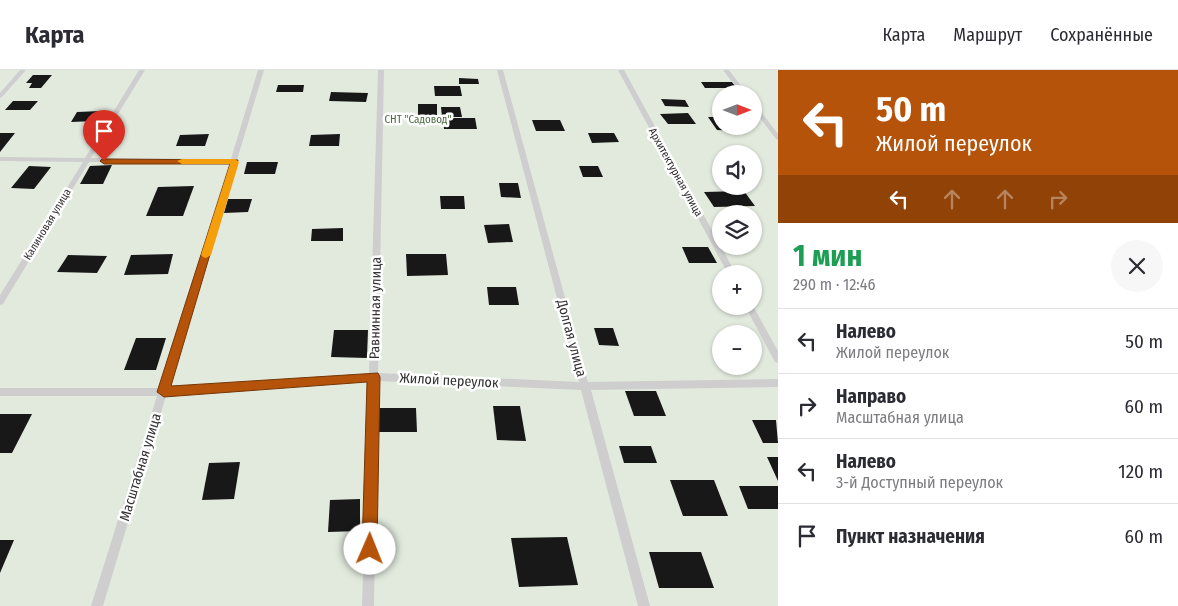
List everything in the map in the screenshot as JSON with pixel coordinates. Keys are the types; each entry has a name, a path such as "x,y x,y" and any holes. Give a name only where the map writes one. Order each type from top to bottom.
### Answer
{"lane":[{"path":"0,96 23,70"},
{"name":"Калиновая улица","path":"0,302 142,70"},
{"name":"Масштабная улица","path":"97,606 262,70"},
{"name":"Равнинная улица","path":"368,606 380,70"},
{"name":"Долгая улица","path":"500,70 644,606"},
{"name":"Архитектурная улица","path":"621,70 727,265"},
{"path":"726,70 737,85"},
{"path":"762,117 778,138"},
{"path":"0,159 235,162"},
{"path":"754,315 778,359"},
{"name":"Жилой переулок","path":"0,392 164,392 374,377 585,386 778,383"}],"green space":[{"name":"СНТ \"Садовод\"","path":"0,70 778,70 778,606 0,606"}],"building":[{"path":"33,75 52,75 41,88 29,88 32,83 26,83"},
{"path":"459,78 478,79 479,84 459,84"},
{"path":"701,82 732,82 734,85 712,85 712,88 705,88"},
{"path":"278,85 304,85 303,92 276,92"},
{"path":"434,86 460,86 462,96 435,96"},
{"path":"331,92 368,93 366,102 329,101"},
{"path":"661,99 685,100 689,107 665,106"},
{"path":"13,101 38,101 30,110 5,110"},
{"path":"418,104 437,104 437,115 418,115"},
{"path":"441,107 460,107 462,117 442,117"},
{"path":"101,111 95,121 71,122 77,112"},
{"path":"688,113 696,124 668,124 660,114"},
{"path":"443,118 475,118 477,129 444,129"},
{"path":"532,120 560,120 565,131 536,131"},
{"path":"0,133 15,133 0,152"},
{"path":"588,133 614,133 619,142 592,143"},
{"path":"209,134 205,146 176,146 180,135"},
{"path":"340,134 339,146 309,146 311,135"},
{"path":"247,162 278,162 275,174 244,174"},
{"path":"112,165 103,184 80,184 90,166"},
{"path":"29,166 51,167 34,189 11,188"},
{"path":"579,166 598,166 603,177 583,177"},
{"path":"499,183 518,183 521,198 501,197"},
{"path":"194,186 183,216 146,216 158,187"},
{"path":"704,192 712,192 712,195 747,195 754,205 713,205"},
{"path":"440,196 464,196 465,209 441,209"},
{"path":"228,199 252,199 248,212 224,213"},
{"path":"509,224 513,242 488,243 484,225"},
{"path":"343,228 343,241 311,241 312,229"},
{"path":"682,247 708,247 717,263 689,263"},
{"path":"173,254 168,274 124,275 131,255"},
{"path":"406,254 446,254 448,275 407,276"},
{"path":"68,255 107,256 97,273 57,272"},
{"path":"487,287 516,287 519,305 489,305"},
{"path":"594,328 613,328 619,346 599,345"},
{"path":"334,330 368,330 367,358 331,357"},
{"path":"136,338 166,338 156,370 124,370"},
{"path":"625,391 656,391 666,416 634,416"},
{"path":"493,406 520,406 526,441 497,440"},
{"path":"379,408 416,408 417,432 378,432"},
{"path":"0,414 32,414 12,453 0,453"},
{"path":"752,420 776,420 778,443 763,443"},
{"path":"619,446 651,446 657,463 624,463"},
{"path":"767,457 778,457 778,481"},
{"path":"240,462 234,499 202,500 209,463"},
{"path":"670,480 714,480 728,516 683,516"},
{"path":"739,486 778,486 778,509 748,509"},
{"path":"360,499 360,531 328,532 330,500"},
{"path":"567,537 578,585 519,587 511,538"},
{"path":"0,540 14,540 0,573"},
{"path":"649,552 701,552 714,588 659,588"}],"slow traffic":[{"path":"182,161 235,162 206,255"}],"route":[{"path":"104,161 235,162 164,392 374,377 370,549"}]}
